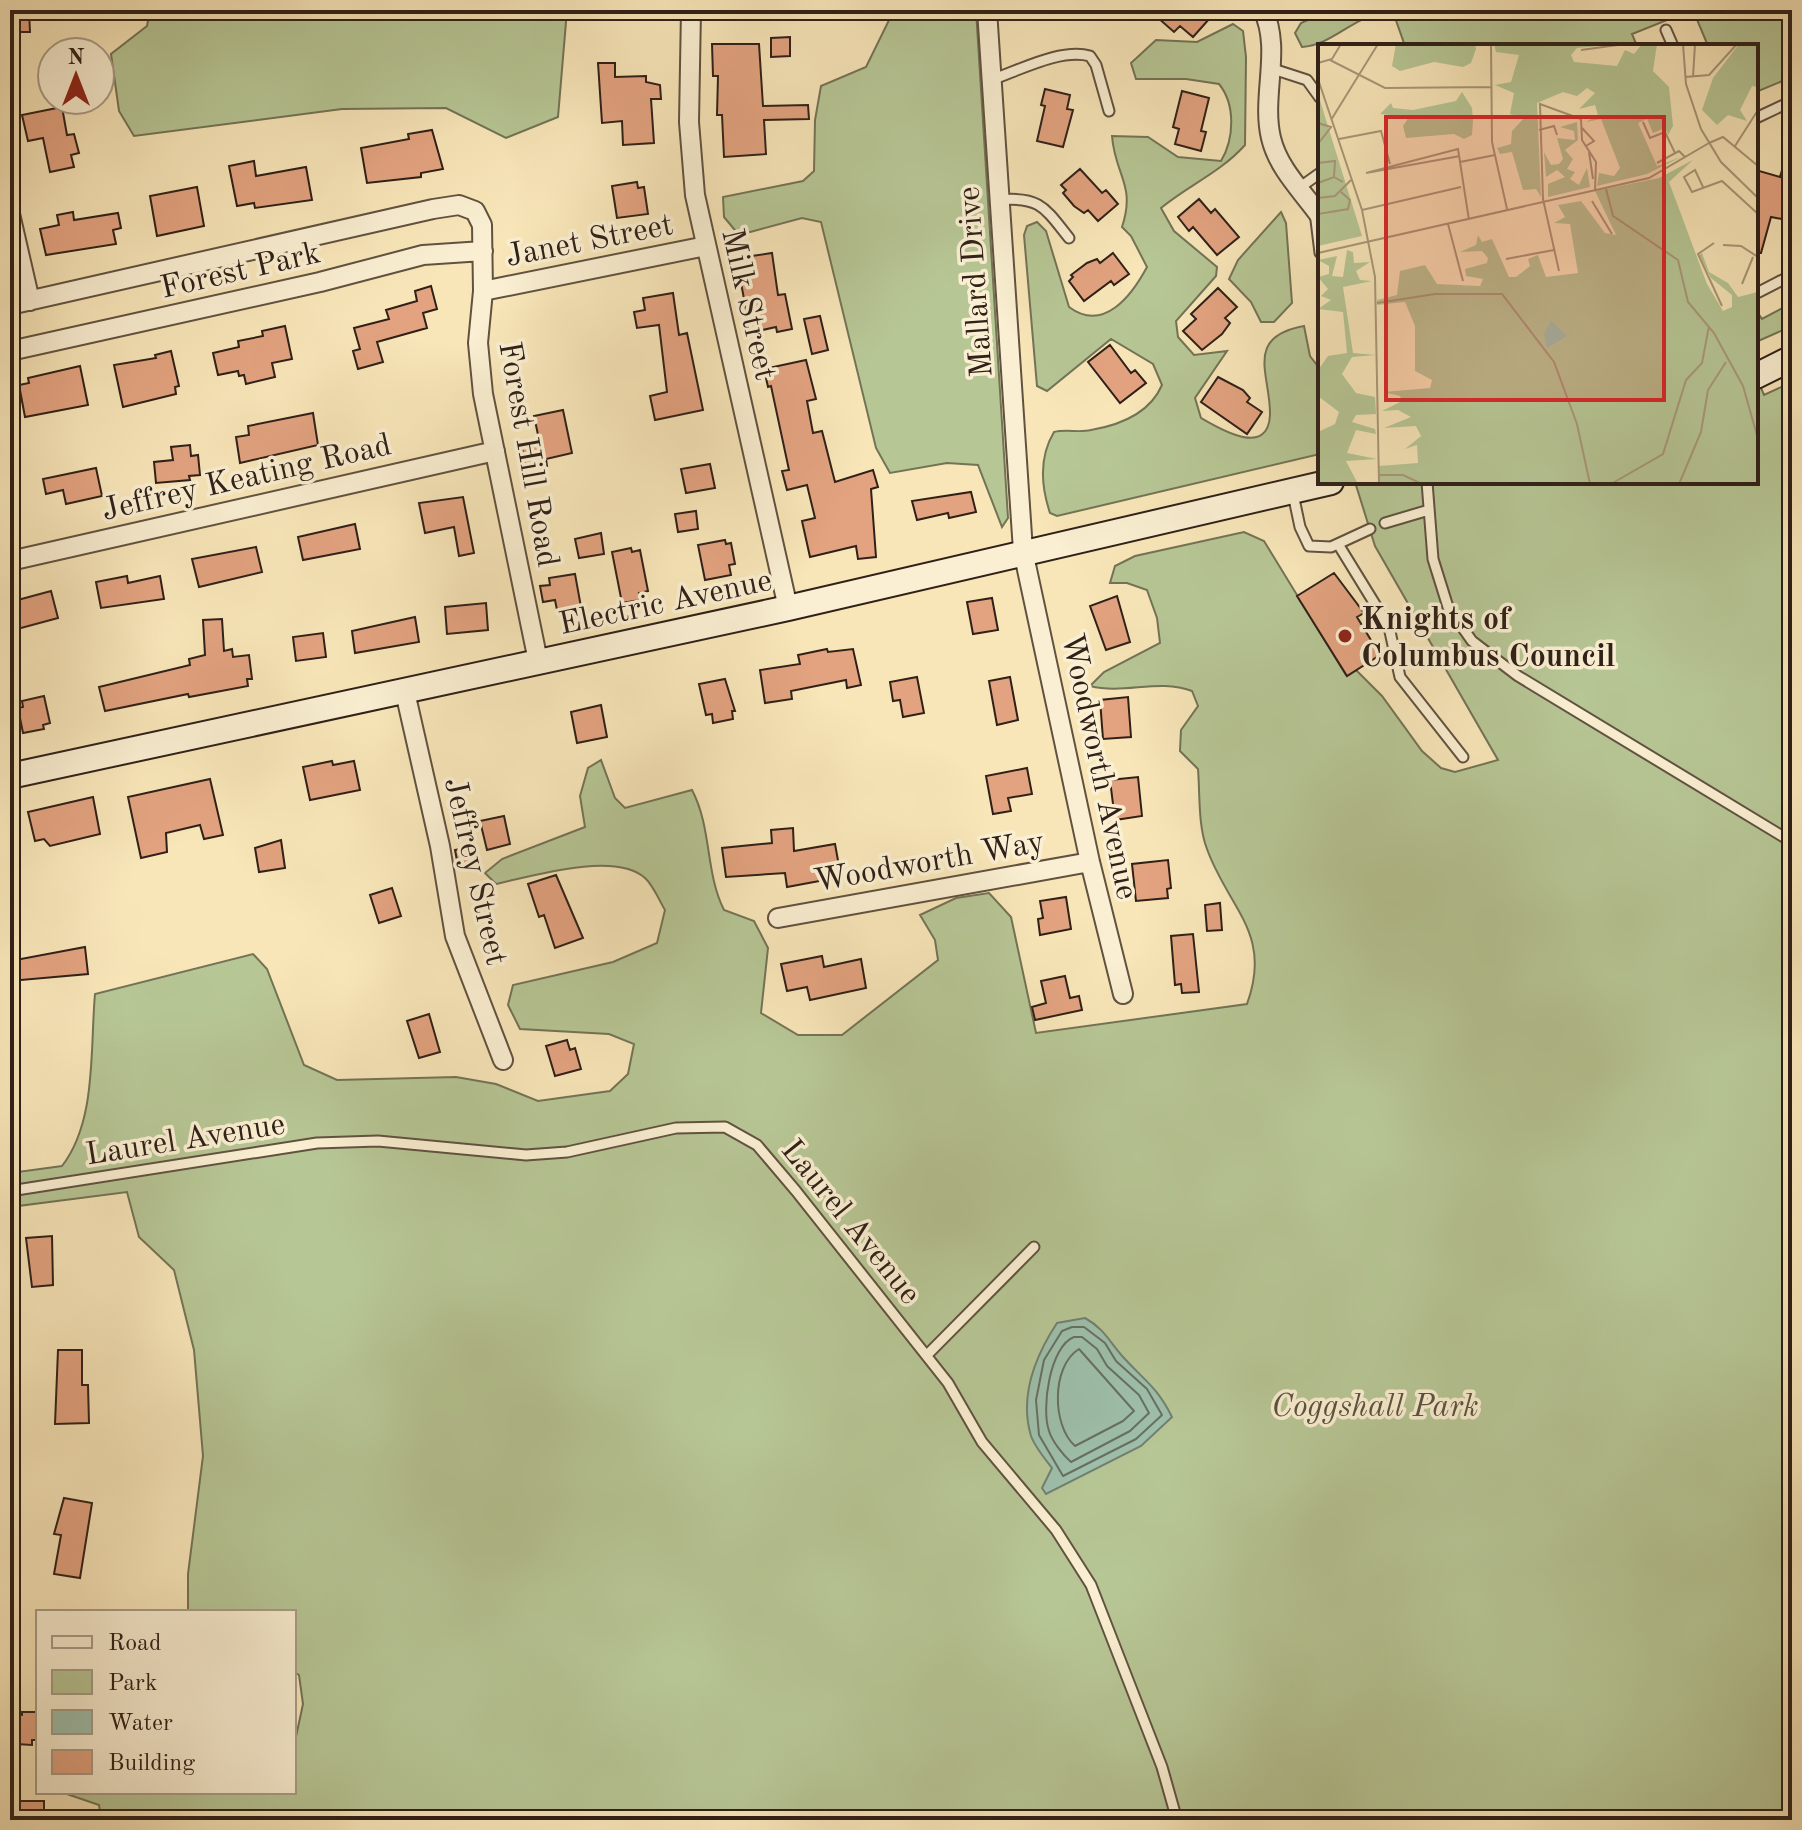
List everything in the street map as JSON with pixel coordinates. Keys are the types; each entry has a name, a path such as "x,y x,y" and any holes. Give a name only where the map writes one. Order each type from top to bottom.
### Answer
{"main road":[{"path":"1758,375 1792,358"},
{"name":"Electric Avenue","path":"10,776 788,608 1023,551 1322,484"}],"street":[{"name":"Milk Street","path":"691,10 690,142 695,195 788,608"},
{"name":"Mallard Drive","path":"987,10 1023,551"},
{"path":"1263,10 1271,33 1271,137 1281,164 1317,212"},
{"name":"Forest Park","path":"10,305 433,209 459,205 475,211"},
{"name":"Forest Hill Road","path":"475,211 482,225 483,251 478,358 538,661"},
{"path":"10,214 30,301"},
{"name":"Janet Street","path":"483,291 706,246"},
{"name":"Forest Park","path":"10,351 320,282 423,255 483,251"},
{"name":"Jeffrey Keating Road","path":"10,561 495,451"},
{"name":"Woodworth Avenue","path":"1023,551 1090,862 1123,994"},
{"name":"Jeffrey Street","path":"405,692 440,846 455,936 503,1060"},
{"name":"Woodworth Way","path":"778,918 1090,862"}],"lane":[{"path":"1666,30 1672,44"},
{"path":"991,80 1079,53 1090,56 1096,65 1109,111"},
{"path":"1269,68 1307,80 1318,95"},
{"path":"1758,117 1792,101"},
{"path":"1299,188 1318,174"},
{"path":"999,200 1024,197 1042,205 1069,238"},
{"path":"1758,292 1792,275"},
{"path":"1427,484 1433,559 1448,607 1472,641 1518,676 1792,842"},
{"path":"1292,491 1300,527 1309,546 1323,549 1370,529"},
{"path":"1385,523 1429,510"},
{"path":"1338,544 1389,627 1400,677 1463,757"},
{"name":"Laurel Avenue","path":"10,1191 317,1143 378,1141 526,1155 567,1152 676,1128 725,1127 757,1145 927,1355 948,1383 982,1442 1056,1530 1091,1585 1162,1767 1177,1820"},
{"path":"927,1355 1034,1247"}],"green space":[{"path":"150,10 567,10 558,117 506,138 446,108 342,109 134,136 119,111 116,50 147,26"},
{"path":"894,10 976,10 1008,518 1002,527 978,465 947,463 890,473 876,448 821,222 802,218 739,235 724,217 723,197 803,181 814,171 815,120 821,86 866,67"},
{"path":"1330,10 1692,10 1632,34 1636,44 1404,44 1393,12 1368,17 1325,41 1302,47 1295,33 1301,23"},
{"path":"1693,10 1792,10 1792,77 1758,91 1758,44 1707,44"},
{"path":"1233,24 1243,31 1246,57 1245,145 1226,163 1161,208 1174,231 1217,267 1216,276 1176,321 1178,337 1194,355 1227,351 1195,398 1201,418 1242,437 1261,435 1267,428 1270,415 1264,360 1267,349 1273,339 1285,331 1304,326 1310,356 1318,366 1318,454 1057,516 1050,513 1043,482 1046,451 1054,432 1086,431 1123,421 1150,403 1162,385 1153,364 1111,339 1047,391 1037,386 1024,235 1027,226 1037,222 1046,231 1069,307 1094,316 1116,307 1125,299 1147,267 1131,236 1122,227 1126,190 1112,136 1148,137 1178,157 1221,161 1229,143 1231,112 1219,84 1186,79 1136,79 1131,63 1156,40 1197,42"},
{"path":"1281,212 1286,223 1292,303 1274,322 1261,322 1251,302 1229,279 1238,260"},
{"path":"1792,303 1792,326 1758,341 1758,313 1762,319"},
{"name":"Coggshall Park","path":"1758,381 1764,395 1792,382 1792,1820 101,1820 99,1805 67,1794 296,1794 296,1737 303,1704 299,1675 296,1673 296,1610 188,1610 188,1574 203,1456 194,1350 174,1270 139,1237 127,1192 10,1207 10,1173 62,1166 81,1128 90,1083 95,994 253,954 267,969 304,1065 337,1080 456,1077 496,1084 538,1101 610,1091 628,1074 634,1044 609,1034 520,1029 508,1005 513,985 613,962 657,943 665,910 656,893 645,878 631,870 614,866 551,871 496,884 485,873 502,859 585,827 580,796 588,768 601,760 615,798 625,808 692,790 703,819 714,881 724,910 754,921 768,948 761,1013 798,1035 842,1035 938,960 935,940 920,915 956,898 989,893 1011,917 1036,1033 1247,1004 1254,979 1255,958 1251,939 1204,840 1198,769 1180,751 1181,730 1198,706 1192,691 1167,686 1116,689 1090,686 1104,672 1160,643 1157,618 1147,590 1127,583 1110,583 1115,566 1135,556 1244,532 1264,541 1346,675 1356,670 1382,696 1422,751 1441,768 1455,772 1498,760 1375,546 1356,484 1758,484"}],"water":[{"path":"1085,1318 1102,1332 1150,1385 1172,1417 1141,1446 1046,1494 1042,1488 1052,1468 1031,1436 1028,1391 1036,1362 1057,1323"}],"building":[{"path":"10,10 29,10 30,32 10,32"},
{"path":"1149,10 1202,10 1210,18 1193,37 1180,26 1174,32"},
{"path":"790,37 790,56 771,57 771,38"},
{"path":"712,44 759,44 763,106 808,105 809,119 764,120 766,154 724,157 722,115 717,115 718,76 713,76"},
{"path":"598,63 615,63 615,77 646,76 646,82 660,85 661,99 651,99 654,143 623,145 622,121 602,123"},
{"path":"1045,89 1070,95 1067,109 1073,110 1063,147 1037,141 1045,106 1041,105"},
{"path":"1182,91 1209,98 1201,131 1206,132 1201,151 1175,144 1179,129 1173,127"},
{"path":"36,112 36,116 64,116 67,135 74,134 79,153 71,155 74,167 50,172 43,138 28,141 22,115"},
{"path":"432,130 443,169 421,173 421,177 367,183 361,148 409,139 408,134"},
{"path":"1788,150 1792,151 1792,221 1771,217 1761,253 1758,253 1758,171 1780,177"},
{"path":"254,161 256,176 306,167 312,200 255,208 254,203 237,206 229,166"},
{"path":"1080,169 1102,193 1106,190 1118,204 1098,221 1088,210 1084,213 1074,206 1063,193 1066,190 1061,185"},
{"path":"637,182 638,188 644,187 648,214 617,218 612,186"},
{"path":"197,187 204,226 157,236 150,196"},
{"path":"1199,199 1211,213 1215,209 1239,237 1217,255 1193,227 1189,231 1178,217"},
{"path":"73,212 74,220 118,213 121,228 113,230 116,244 46,255 40,229 59,225 57,215"},
{"path":"772,253 778,295 785,294 792,329 777,332 776,327 758,331 757,323 749,325 741,283 735,284 731,259"},
{"path":"1113,253 1129,274 1114,285 1111,281 1084,301 1069,281 1073,277 1071,275 1087,263 1097,259 1100,263"},
{"path":"431,286 437,309 423,313 427,328 377,342 383,362 358,369 353,351 360,349 354,328 389,319 386,310 417,301 415,291"},
{"path":"1218,288 1237,307 1225,318 1230,323 1222,334 1202,350 1183,331 1196,319 1191,314"},
{"path":"673,293 679,335 687,333 703,410 655,420 650,396 667,392 659,325 637,328 634,312 645,310 643,298"},
{"path":"820,316 828,350 812,354 804,319"},
{"path":"285,326 292,359 272,363 275,377 246,384 244,375 239,376 238,371 218,375 213,353 239,347 238,341 263,336 262,331"},
{"path":"1110,345 1131,373 1135,370 1146,383 1120,403 1088,362"},
{"path":"171,351 179,386 175,387 176,394 123,407 114,365 156,358 155,355"},
{"path":"806,360 816,399 807,401 813,433 822,431 835,482 873,470 878,487 871,489 876,557 858,559 856,546 810,557 802,521 815,518 807,485 787,490 782,471 789,470 771,386 768,387 764,369"},
{"path":"80,366 88,405 25,417 19,385 29,383 28,378"},
{"path":"1218,377 1243,390 1250,398 1247,402 1262,412 1247,434 1201,402"},
{"path":"563,410 572,453 546,459 547,466 526,471 522,448 540,444 534,416"},
{"path":"313,413 318,445 240,463 236,437 249,435 248,426"},
{"path":"190,445 191,456 198,455 200,475 189,476 190,480 156,483 154,462 173,460 171,447"},
{"path":"710,464 715,488 686,493 681,469"},
{"path":"96,468 102,496 66,504 63,490 46,494 43,479"},
{"path":"971,492 976,512 949,518 948,513 917,520 912,501"},
{"path":"463,497 474,553 459,556 454,527 425,533 419,503"},
{"path":"696,511 698,529 678,532 675,514"},
{"path":"355,524 360,549 303,560 298,537"},
{"path":"601,533 604,554 579,558 575,539"},
{"path":"725,540 726,544 731,543 735,564 729,565 731,575 705,580 698,545"},
{"path":"256,547 262,572 199,587 192,559"},
{"path":"631,548 632,552 640,550 648,591 639,593 640,600 622,603 612,552"},
{"name":"Knights of Columbus Council","path":"1334,573 1364,613 1357,617 1380,655 1347,676 1297,596"},
{"path":"575,574 581,607 557,610 555,600 543,602 540,586 550,585 549,578"},
{"path":"127,576 128,583 160,576 164,599 101,608 96,582"},
{"path":"51,591 58,618 10,631 10,612 17,611 14,601"},
{"path":"1117,596 1130,642 1106,650 1090,606"},
{"path":"992,598 998,630 973,634 967,602"},
{"path":"486,603 488,630 447,634 445,607"},
{"path":"415,617 419,642 355,653 352,631"},
{"path":"222,619 224,651 232,649 233,657 249,655 252,679 247,679 248,686 189,697 188,694 105,711 99,687 190,665 189,659 205,655 203,620"},
{"path":"323,633 326,657 296,661 293,637"},
{"path":"827,649 828,652 853,649 861,685 847,688 846,680 791,691 792,699 765,703 760,670 800,664 798,655"},
{"path":"917,677 924,713 903,717 900,700 893,701 890,682"},
{"path":"1010,677 1018,720 997,725 989,681"},
{"path":"725,679 735,711 732,711 733,719 713,723 712,714 706,715 699,684"},
{"path":"44,696 50,723 43,725 44,729 23,733 18,708 23,707 22,701"},
{"path":"1128,697 1131,737 1103,739 1100,700"},
{"path":"601,705 607,737 577,743 571,712"},
{"path":"332,761 333,765 354,761 360,790 310,800 303,767"},
{"path":"1027,768 1032,794 1008,798 1011,811 993,814 986,776"},
{"path":"1138,777 1142,816 1115,820 1110,780"},
{"path":"210,779 223,835 204,839 200,825 166,833 167,852 141,858 128,797"},
{"path":"93,797 100,834 50,846 44,839 35,841 28,812"},
{"path":"504,816 510,844 487,850 480,821"},
{"path":"793,828 794,851 835,844 841,877 787,887 785,873 726,877 722,848 772,843 771,830"},
{"path":"281,840 285,868 259,872 255,848"},
{"path":"473,846 476,863 458,866 455,850"},
{"path":"1168,860 1171,888 1167,889 1168,898 1136,901 1132,864"},
{"path":"556,875 583,938 555,948 544,915 539,917 528,884"},
{"path":"392,888 401,916 379,923 370,895"},
{"path":"1066,897 1071,929 1040,935 1038,919 1043,918 1040,901"},
{"path":"1220,903 1222,930 1207,931 1205,905"},
{"path":"1193,934 1199,992 1182,993 1181,984 1175,985 1171,936"},
{"path":"85,947 88,974 10,981 10,961"},
{"path":"822,956 824,967 861,959 866,988 810,1000 807,987 787,991 781,964"},
{"path":"1065,976 1070,998 1079,996 1082,1010 1035,1020 1032,1007 1046,1003 1041,981"},
{"path":"429,1014 440,1052 419,1058 407,1021"},
{"path":"567,1040 570,1050 575,1048 581,1069 555,1076 546,1046"},
{"path":"52,1236 53,1285 32,1287 26,1238"},
{"path":"58,1350 82,1350 82,1385 88,1385 89,1423 55,1424"},
{"path":"64,1498 92,1503 80,1578 54,1574 61,1535 54,1534"},
{"path":"22,1712 36,1712 36,1740 32,1740 32,1745 16,1744 16,1737 10,1736 10,1714 22,1715"},
{"path":"16,1801 44,1801 44,1820 16,1820"}],"place":[{"name":"Knights of Columbus Council","path":"1345,636"}]}
